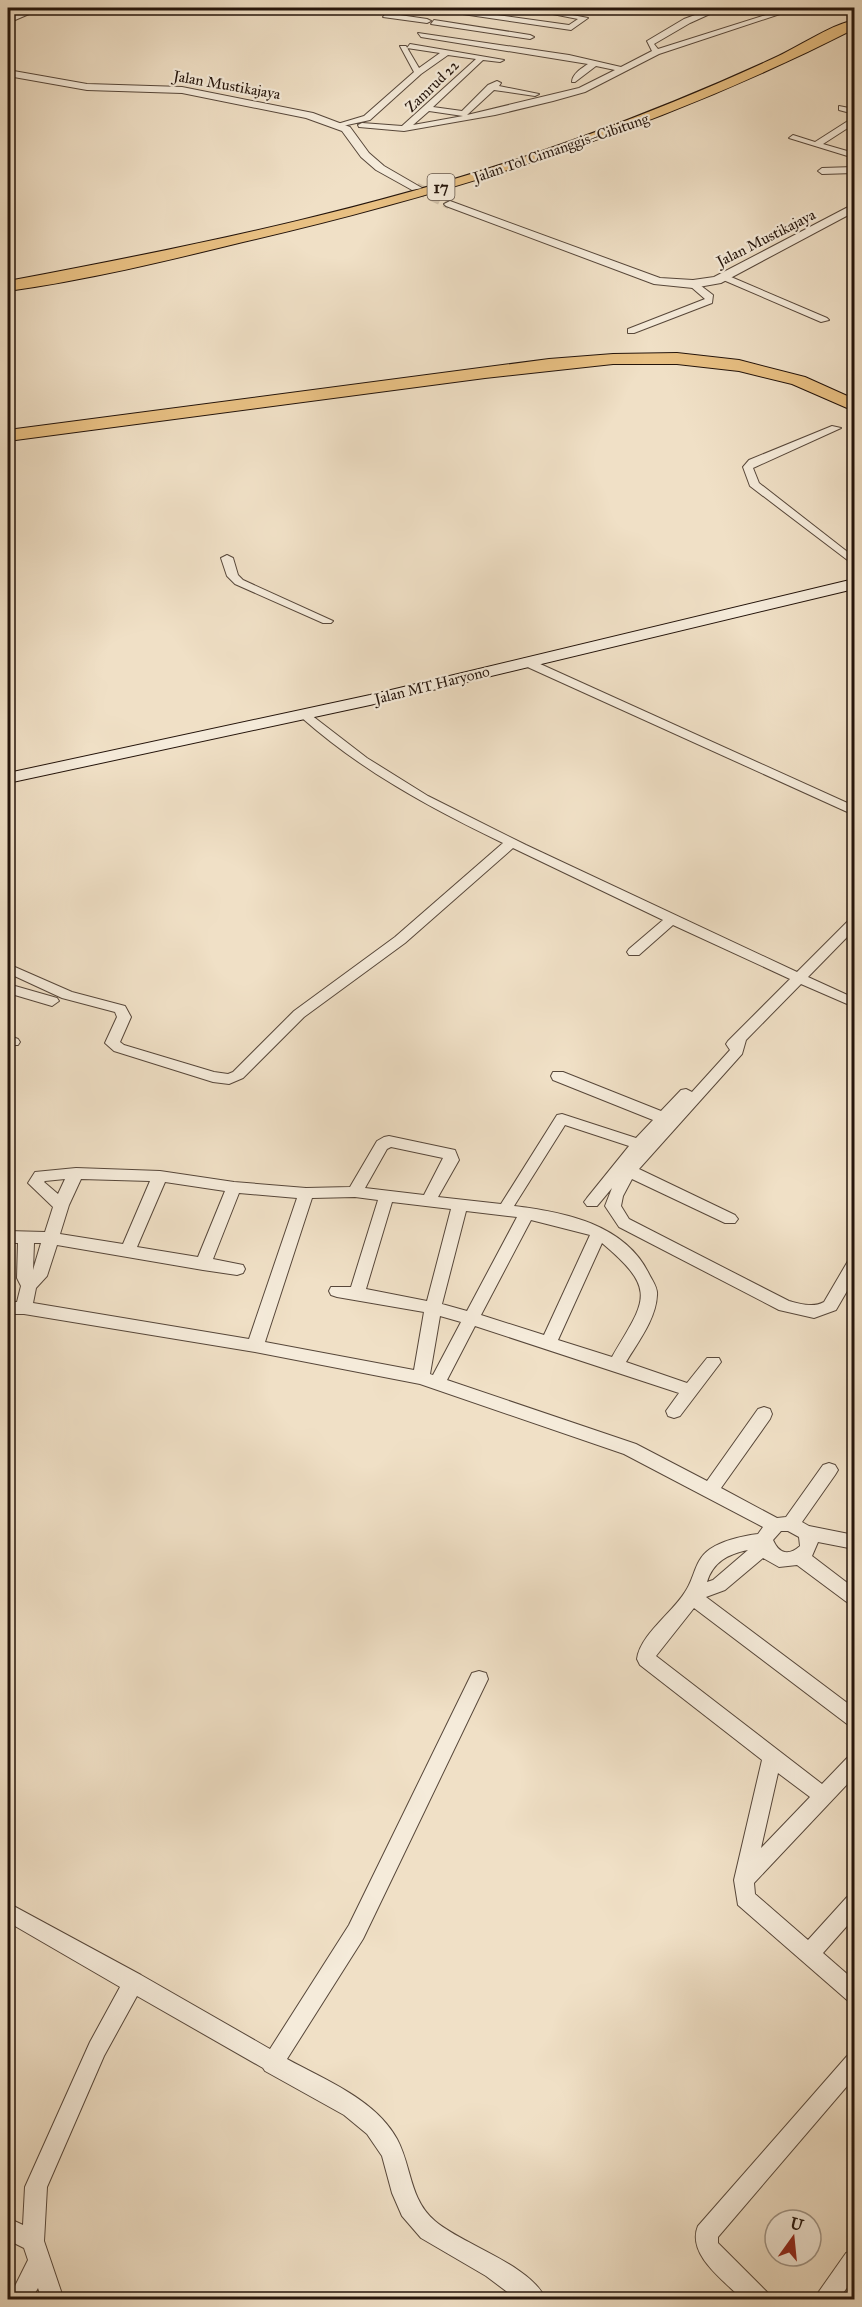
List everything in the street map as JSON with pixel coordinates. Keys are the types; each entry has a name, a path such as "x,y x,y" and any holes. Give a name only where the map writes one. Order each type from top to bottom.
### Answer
{"highway":[{"name":"Jalan Tol Cimanggis–Cibitung","path":"8,286 214,244 450,185 537,159 694,102 807,50 855,24"},
{"name":"Jalan Tol Cimanggis–Cibitung","path":"8,296 226,254 330,229 530,173 709,108 855,37"},
{"path":"8,272 214,244"},
{"path":"8,429 599,351 673,350 742,356 785,364 841,389 854,406"},
{"path":"8,436 605,359 692,359 742,365 841,389"}],"main road":[{"name":"Jalan MT Haryono","path":"8,778 306,715 855,584"}],"street":[{"path":"8,21 39,8"},
{"path":"430,8 571,28 584,17 526,8"},
{"path":"656,52 650,43 687,21 719,8"},
{"path":"404,129 484,115 582,90 656,52 791,8"},
{"path":"406,45 446,9"},
{"path":"386,15 530,37"},
{"path":"406,45 421,34 430,22"},
{"path":"421,34 597,62 621,69"},
{"path":"406,45 500,60"},
{"path":"406,45 418,72"},
{"path":"351,134 418,72 447,52"},
{"name":"Zamrud 22","path":"362,125 404,129 482,57"},
{"path":"575,80 584,70 597,62"},
{"name":"Jalan Mustikajaya","path":"8,74 87,87 182,90 309,115 338,125 351,134 365,155 380,168 416,188"},
{"path":"427,108 464,114 494,86 535,93"},
{"path":"478,100 504,104"},
{"path":"842,108 855,112"},
{"path":"338,125 368,117"},
{"path":"816,145 855,121"},
{"path":"793,138 853,154"},
{"path":"822,171 855,170"},
{"name":"Jalan Mustikajaya","path":"450,204 658,281 693,284 724,277 855,208"},
{"path":"724,277 824,320"},
{"path":"631,331 709,301 710,297 693,284"},
{"path":"836,428 753,462 748,467 754,484 855,562"},
{"path":"227,558 233,576 239,582 327,621"},
{"path":"527,662 855,811"},
{"path":"306,715 344,749 386,776 512,842 855,1003"},
{"path":"8,968 67,995 120,1009 124,1017 112,1043 119,1048 213,1077 229,1079 238,1075 299,1014 408,934 512,842"},
{"path":"634,952 672,919"},
{"path":"592,1202 639,1143 739,1038 855,923"},
{"path":"8,989 52,1001"},
{"path":"739,1038 737,1051 629,1171 615,1196 613,1206 624,1223 785,1306 817,1314 826,1310 855,1265"},
{"path":"558,1077 663,1118"},
{"path":"508,1203 562,1119 639,1143"},
{"path":"355,1192 382,1145 389,1141 450,1154 451,1160 429,1199"},
{"path":"629,1171 730,1218"},
{"path":"76,1173 61,1205 39,1275 29,1286 16,1308 255,1346 429,1381 630,1449 710,1491 790,1527 855,1542"},
{"path":"61,1205 36,1181 43,1175 76,1173 160,1176 234,1187 306,1193 355,1192 460,1203 527,1213 583,1225 599,1232 629,1257 640,1271 650,1292 647,1310 617,1364"},
{"path":"127,1252 160,1176"},
{"path":"203,1264 234,1187"},
{"path":"255,1346 306,1193"},
{"path":"357,1293 387,1195"},
{"path":"429,1381 432,1308 460,1203"},
{"path":"429,1381 471,1318 527,1213"},
{"path":"548,1343 599,1232"},
{"path":"8,1237 51,1238 237,1269"},
{"path":"26,1238 25,1278 29,1286"},
{"path":"337,1291 432,1308 471,1318 617,1364 689,1390"},
{"path":"674,1411 713,1362"},
{"path":"710,1491 764,1414"},
{"path":"790,1527 829,1470"},
{"path":"764,1543 775,1557 783,1560 801,1558 810,1544 790,1527 769,1528 764,1543 719,1585 694,1595 647,1652 648,1663 824,1797"},
{"path":"694,1595 698,1573 718,1552 740,1544 764,1543"},
{"path":"801,1558 855,1598"},
{"path":"694,1595 855,1718"},
{"path":"272,2064 356,1932 478,1679"},
{"path":"772,1758 744,1880 745,1898 855,1993"},
{"path":"744,1880 855,1764"},
{"path":"809,1954 855,1904"},
{"path":"8,1912 134,1982 272,2064 352,2107 373,2124 391,2151 397,2176 413,2214 444,2242 508,2276 535,2300"},
{"path":"52,2300 33,2241 33,2205 42,2170 97,2049 134,1982"},
{"path":"759,2300 708,2248 706,2234 855,2063"},
{"path":"8,2229 33,2241"},
{"path":"824,2300 855,2261"},
{"path":"18,2300 40,2262"}],"tunnel":[{"path":"416,188 450,204"}]}
